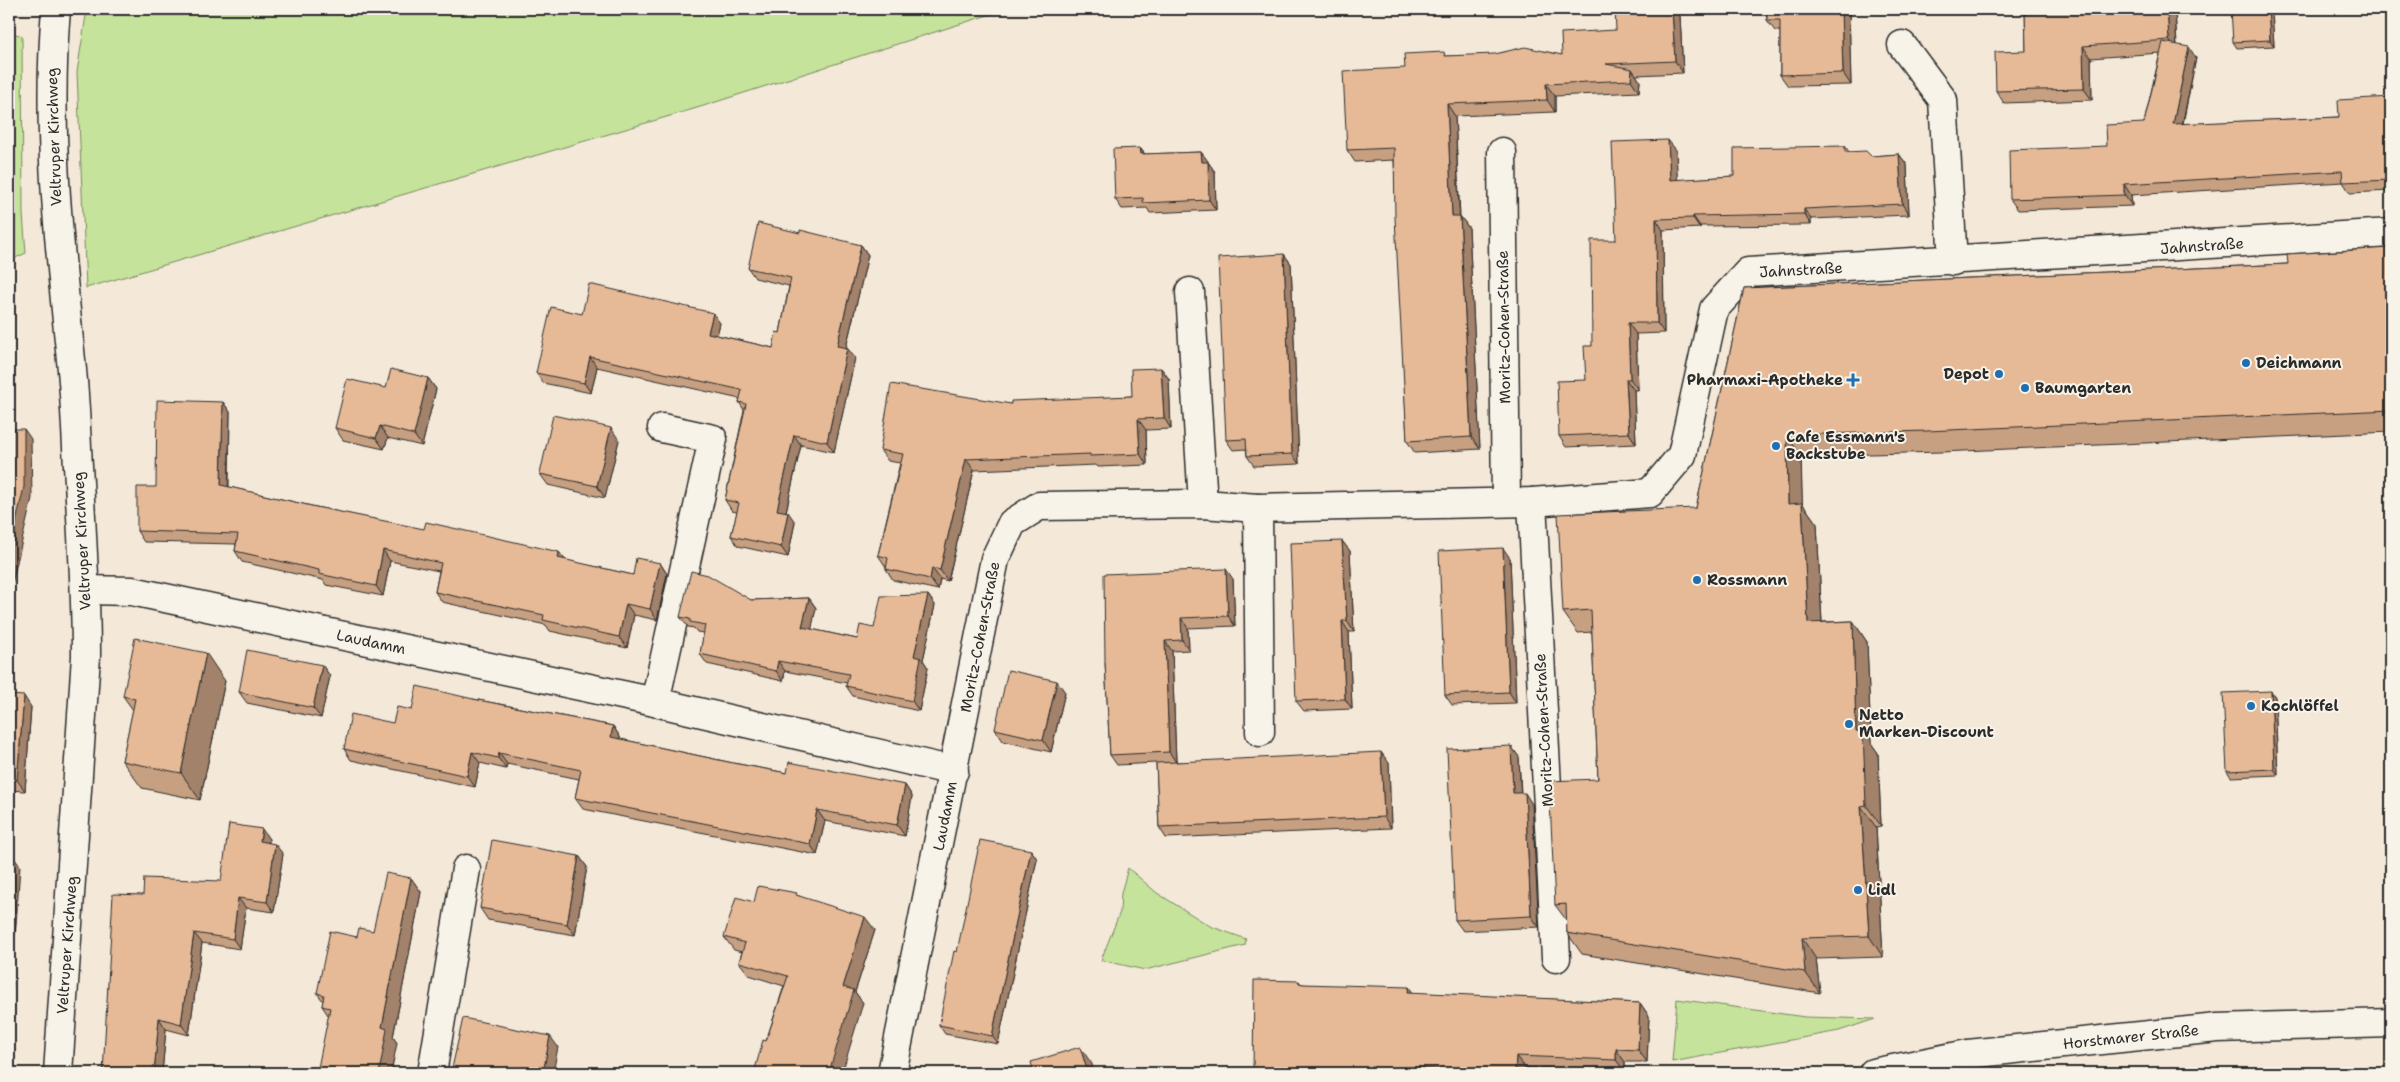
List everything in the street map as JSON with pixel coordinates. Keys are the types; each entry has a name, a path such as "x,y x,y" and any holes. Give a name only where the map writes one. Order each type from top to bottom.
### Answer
{"street":[{"name":"Veltruper Kirchweg","path":"56,9 51,120 61,278 71,362 86,590 86,656 58,1073"},
{"path":"1902,45 1943,100 1953,261"},
{"name":"Moritz-Cohen-Straße","path":"1502,152 1519,502 1556,958"},
{"name":"Jahnstraße","path":"1650,493 1682,455 1714,309 1748,272 2391,233"},
{"path":"1190,292 1203,504"},
{"path":"655,702 713,439 662,428"},
{"name":"Moritz-Cohen-Straße","path":"954,771 995,559 1012,523 1039,506 1203,504 1258,508 1519,502 1650,493"},
{"path":"1258,508 1260,732"},
{"name":"Laudamm","path":"86,590 132,591 655,702 954,771 892,1073"},
{"path":"432,1073 466,869"},
{"name":"Horstmarer Straße","path":"1873,1073 1968,1054 2217,1028 2391,1023"}],"green space":[{"path":"87,9 1007,9 697,108 86,288 77,72"},
{"path":"9,32 22,36 23,214 26,253 9,261"},
{"path":"1128,868 1157,893 1210,926 1246,939 1245,945 1145,970 1101,960 1120,912 1121,893"},
{"path":"1677,999 1805,1017 1875,1019 1839,1031 1672,1062"}],"building":[{"path":"1615,9 1672,9 1675,61 1606,64 1632,69 1631,80 1546,84 1547,100 1447,104 1452,216 1460,216 1471,437 1407,441 1395,218 1394,148 1347,150 1343,71 1405,68 1404,54 1444,52 1445,56 1495,54 1525,47 1562,55 1561,33 1616,30"},
{"path":"1767,9 1841,9 1843,73 1780,75 1780,20 1767,20"},
{"path":"2025,9 2167,9 2169,40 2083,46 2084,89 1996,91 1995,52 2026,51"},
{"path":"2231,9 2268,9 2270,40 2233,42"},
{"path":"2163,42 2189,47 2173,124 2339,117 2338,100 2391,97 2391,180 2343,182 2342,171 2124,184 2124,195 2010,199 2009,150 2107,146 2106,125 2144,123"},
{"path":"1668,140 1670,180 1734,176 1734,148 1845,146 1845,152 1866,151 1871,156 1899,154 1902,204 1804,209 1804,214 1693,216 1693,218 1656,219 1657,323 1628,323 1630,379 1626,379 1629,433 1559,436 1557,381 1586,380 1584,346 1592,346 1591,240 1616,240 1612,142"},
{"path":"1140,148 1141,154 1201,152 1202,162 1208,162 1209,200 1143,203 1143,198 1115,199 1113,149"},
{"path":"758,223 800,233 800,230 861,245 837,346 847,348 827,442 794,435 777,510 788,512 781,547 731,536 739,503 725,500 746,404 739,402 742,390 590,357 584,383 536,373 551,307 582,314 589,284 713,313 708,333 773,348 776,332 780,333 791,278 748,268"},
{"path":"2391,248 2391,410 1927,431 1787,435 1788,504 1802,503 1808,623 1853,621 1856,732 1863,732 1866,805 1861,806 1869,936 1802,938 1805,972 1567,933 1566,904 1555,905 1549,781 1598,779 1591,610 1563,612 1558,514 1696,508 1744,288 2288,264 2287,254"},
{"path":"1284,254 1292,454 1247,456 1246,439 1226,440 1218,258"},
{"path":"1161,368 1164,418 1138,419 1140,454 966,459 940,570 932,568 930,579 886,569 888,558 878,555 903,454 880,450 891,384 1011,404 1011,401 1132,396 1131,369"},
{"path":"391,369 428,378 414,435 380,426 376,438 335,428 347,379 386,388"},
{"path":"157,400 223,402 221,485 424,529 426,522 559,552 558,558 633,575 636,558 660,563 650,609 626,604 619,637 543,620 544,615 435,592 441,563 383,550 376,586 319,574 319,570 235,551 238,534 137,531 137,487 156,487"},
{"path":"553,415 611,428 597,486 540,474"},
{"path":"9,429 24,429 24,487 9,553"},
{"path":"1342,541 1347,621 1342,621 1345,699 1296,701 1290,543"},
{"path":"1503,548 1509,692 1445,695 1439,551"},
{"path":"1226,569 1228,616 1181,618 1182,640 1165,641 1169,752 1110,755 1105,662 1104,574"},
{"path":"691,571 708,575 751,600 809,598 802,627 857,639 860,625 874,628 881,596 928,595 914,656 921,658 912,701 846,686 849,674 778,661 776,671 700,654 705,625 690,622 690,619 680,617"},
{"path":"135,638 206,653 181,773 122,761 135,699 123,696"},
{"path":"247,650 322,665 313,708 239,692"},
{"path":"1008,670 1057,681 1043,740 995,729"},
{"path":"417,686 473,699 613,726 611,737 733,763 787,773 789,762 905,785 897,825 817,810 810,844 575,798 581,770 499,753 498,758 472,752 467,776 344,749 351,714 393,723 397,707 412,710"},
{"path":"2271,691 2274,769 2227,771 2223,693"},
{"path":"9,695 24,696 17,780 9,779"},
{"path":"1511,746 1513,793 1525,793 1531,916 1455,920 1447,749"},
{"path":"1381,752 1384,817 1159,827 1156,763"},
{"path":"229,824 262,829 260,841 275,844 267,902 238,898 233,939 194,933 181,1024 159,1018 154,1073 103,1073 113,894 143,895 144,878 221,881"},
{"path":"492,840 579,856 567,924 480,908"},
{"path":"980,840 1031,850 992,1036 939,1025 954,951 957,952"},
{"path":"9,855 12,855 9,906"},
{"path":"386,873 411,878 382,1027 387,1029 379,1073 317,1073 330,1008 322,1006 324,995 317,993 330,931 357,937 359,928 373,931"},
{"path":"758,886 797,893 796,895 865,917 843,987 854,990 829,1072 832,1073 754,1073 763,1040 766,1041 788,976 739,962 745,943 724,937 736,897 754,902"},
{"path":"1254,980 1299,981 1299,983 1303,984 1409,987 1408,992 1640,1003 1638,1050 1616,1049 1616,1060 1516,1056 1515,1072 1415,1068 1414,1073 1253,1073"},
{"path":"463,1018 550,1036 543,1073 451,1073"},
{"path":"1080,1047 1088,1073 1034,1073 1031,1062"}],"place":[{"name":"Deichmann","path":"2246,363"},
{"name":"Depot","path":"1999,374"},
{"name":"Pharmaxi-Apotheke","path":"1853,380"},
{"name":"Baumgarten","path":"2025,388"},
{"name":"Cafe Essmann's Backstube","path":"1776,446"},
{"name":"Rossmann","path":"1697,580"},
{"name":"Kochlöffel","path":"2251,706"},
{"name":"Netto Marken-Discount","path":"1849,724"},
{"name":"Lidl","path":"1858,890"}]}
